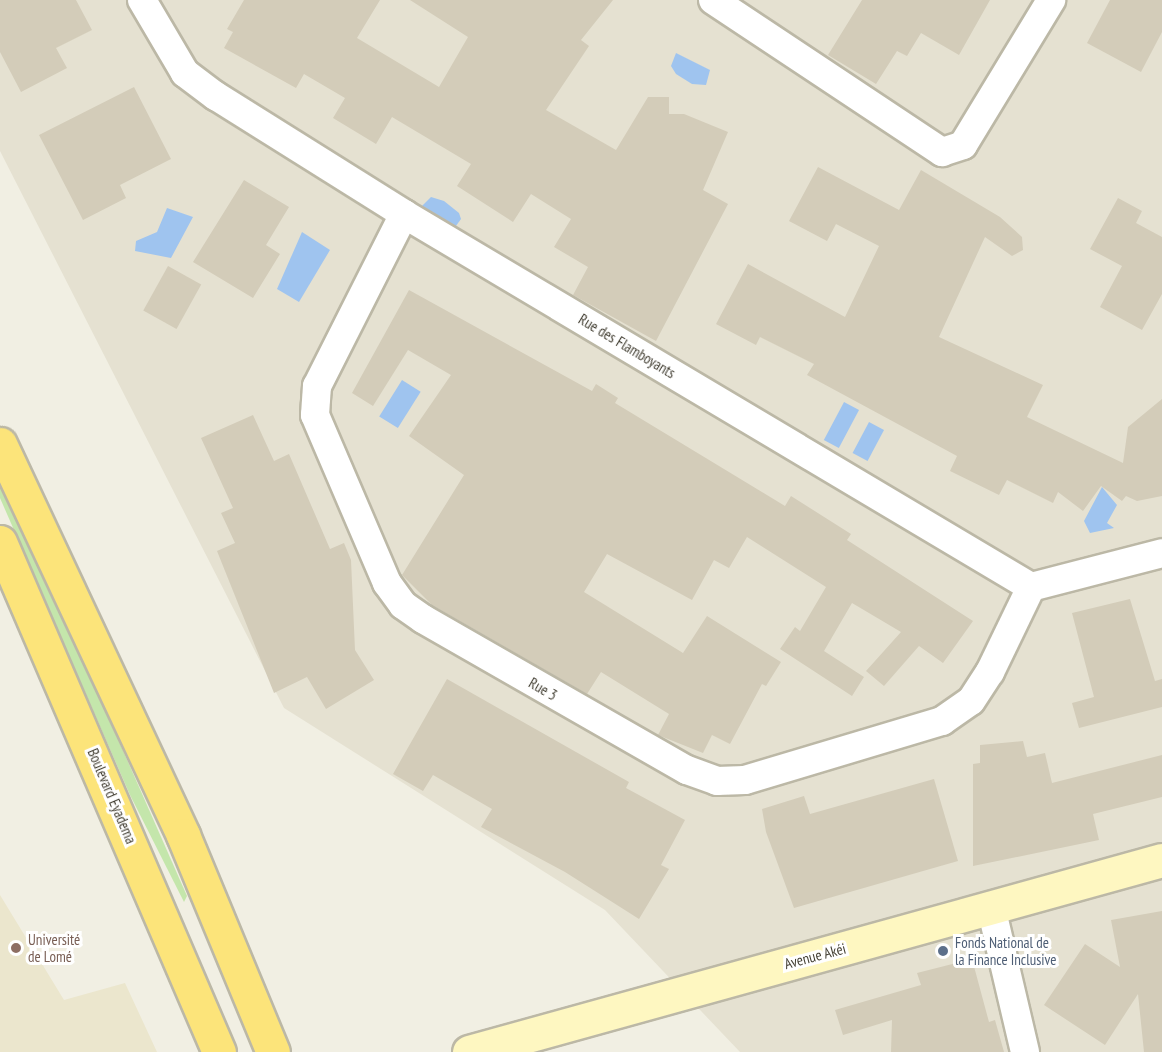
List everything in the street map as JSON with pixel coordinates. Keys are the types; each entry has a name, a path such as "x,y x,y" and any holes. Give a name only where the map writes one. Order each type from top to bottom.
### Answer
{"highway":[{"path":"0,444 183,835 273,1052"},
{"name":"Boulevard Eyadema","path":"0,542 219,1052"}],"main road":[{"name":"Avenue Akéi","path":"469,1052 1162,860"}],"street":[{"name":"Rue des Flamboyants","path":"142,0 185,73 404,214 1031,587"},
{"path":"713,0 942,152 963,145 1051,0"},
{"name":"Rue 3","path":"404,214 317,386 315,415 387,583 403,605 433,625 687,770 717,781 745,780 942,721 971,701 990,672 1031,587"},
{"path":"1031,587 1162,554"},
{"path":"991,907 1025,1052"}],"shaded area":[{"path":"0,0 1162,0 1162,1052 740,1052 605,910 284,708 0,151"},
{"name":"Université de Lomé","path":"0,895 64,1000 125,983 157,1052 0,1052"}],"green space":[{"path":"0,471 187,896 184,902 130,795 0,498"}],"water":[{"path":"676,53 710,70 706,85 692,84 676,74 671,66"},
{"path":"431,197 444,201 459,213 461,219 453,230 423,218 421,207"},
{"path":"167,208 193,217 171,258 135,251 136,241 157,232"},
{"path":"302,232 330,250 299,302 277,289"},
{"path":"402,380 421,392 398,428 379,416"},
{"path":"844,402 859,410 839,448 824,440"},
{"path":"869,422 884,430 868,461 853,453"},
{"path":"1102,487 1117,505 1107,523 1114,528 1090,533 1084,521"}],"building":[{"path":"0,0 76,0 92,30 56,48 67,68 21,92 0,52"},
{"path":"244,0 380,0 357,38 439,87 468,37 410,0 613,0 581,40 589,46 546,110 616,150 648,97 669,97 669,114 684,114 728,132 703,190 728,204 656,341 573,295 588,267 554,247 571,219 531,194 513,222 457,186 471,164 392,117 376,144 333,118 345,98 304,74 296,88 224,48 233,32 227,29"},
{"path":"862,0 990,0 959,55 921,33 907,56 897,51 876,84 828,55"},
{"path":"1110,0 1162,0 1162,32 1141,72 1087,43"},
{"path":"134,87 171,159 120,185 126,198 83,220 39,135"},
{"path":"818,167 899,210 921,170 1000,217 1022,237 1023,250 1012,256 985,237 939,337 1043,385 1027,417 1123,463 1128,427 1162,399 1162,496 1137,501 1126,496 1122,501 1101,486 1083,511 1058,492 1053,503 1007,480 999,495 950,471 957,456 807,375 814,364 760,337 756,345 716,324 748,264 845,317 879,246 836,224 827,241 789,221"},
{"path":"244,180 289,207 266,245 280,254 253,298 193,262"},
{"path":"1118,198 1142,211 1136,223 1162,237 1162,294 1142,330 1100,307 1122,266 1090,249"},
{"path":"168,266 201,284 177,329 143,311"},
{"path":"409,290 592,391 596,384 618,398 615,403 785,506 791,496 851,534 847,540 973,621 943,663 919,646 884,686 866,671 901,632 852,603 824,651 864,677 852,696 780,649 795,627 800,631 826,587 747,537 729,568 714,560 692,600 607,554 584,592 683,653 707,616 781,662 766,686 762,684 730,744 712,735 703,753 658,735 669,714 601,672 587,694 432,605 402,575 464,475 409,436 451,375 408,350 373,406 352,393"},
{"path":"253,415 274,461 289,454 330,549 344,543 351,560 355,650 374,680 326,709 307,677 274,693 217,551 235,543 221,513 233,508 201,438"},
{"path":"1130,599 1155,681 1162,679 1162,707 1079,728 1072,703 1094,697 1072,613"},
{"path":"447,679 629,782 626,788 685,820 661,865 669,869 639,919 565,872 481,827 492,809 433,775 423,791 393,774"},
{"path":"1023,741 1027,757 1045,753 1052,783 1162,755 1162,797 1093,814 1099,840 973,866 973,764 980,763 980,745"},
{"path":"934,779 958,861 794,908 766,832 762,809 804,796 810,814"},
{"path":"1162,911 1162,1052 1144,1052 1138,994 1105,1045 1044,1005 1085,944 1120,967 1111,920"},
{"path":"972,959 989,1022 995,1020 1004,1052 891,1052 892,1020 843,1035 835,1010 921,985 917,973"}],"place":[{"name":"Université de Lomé","path":"16,948"},
{"name":"Fonds National de la Finance Inclusive","path":"943,951"}]}
